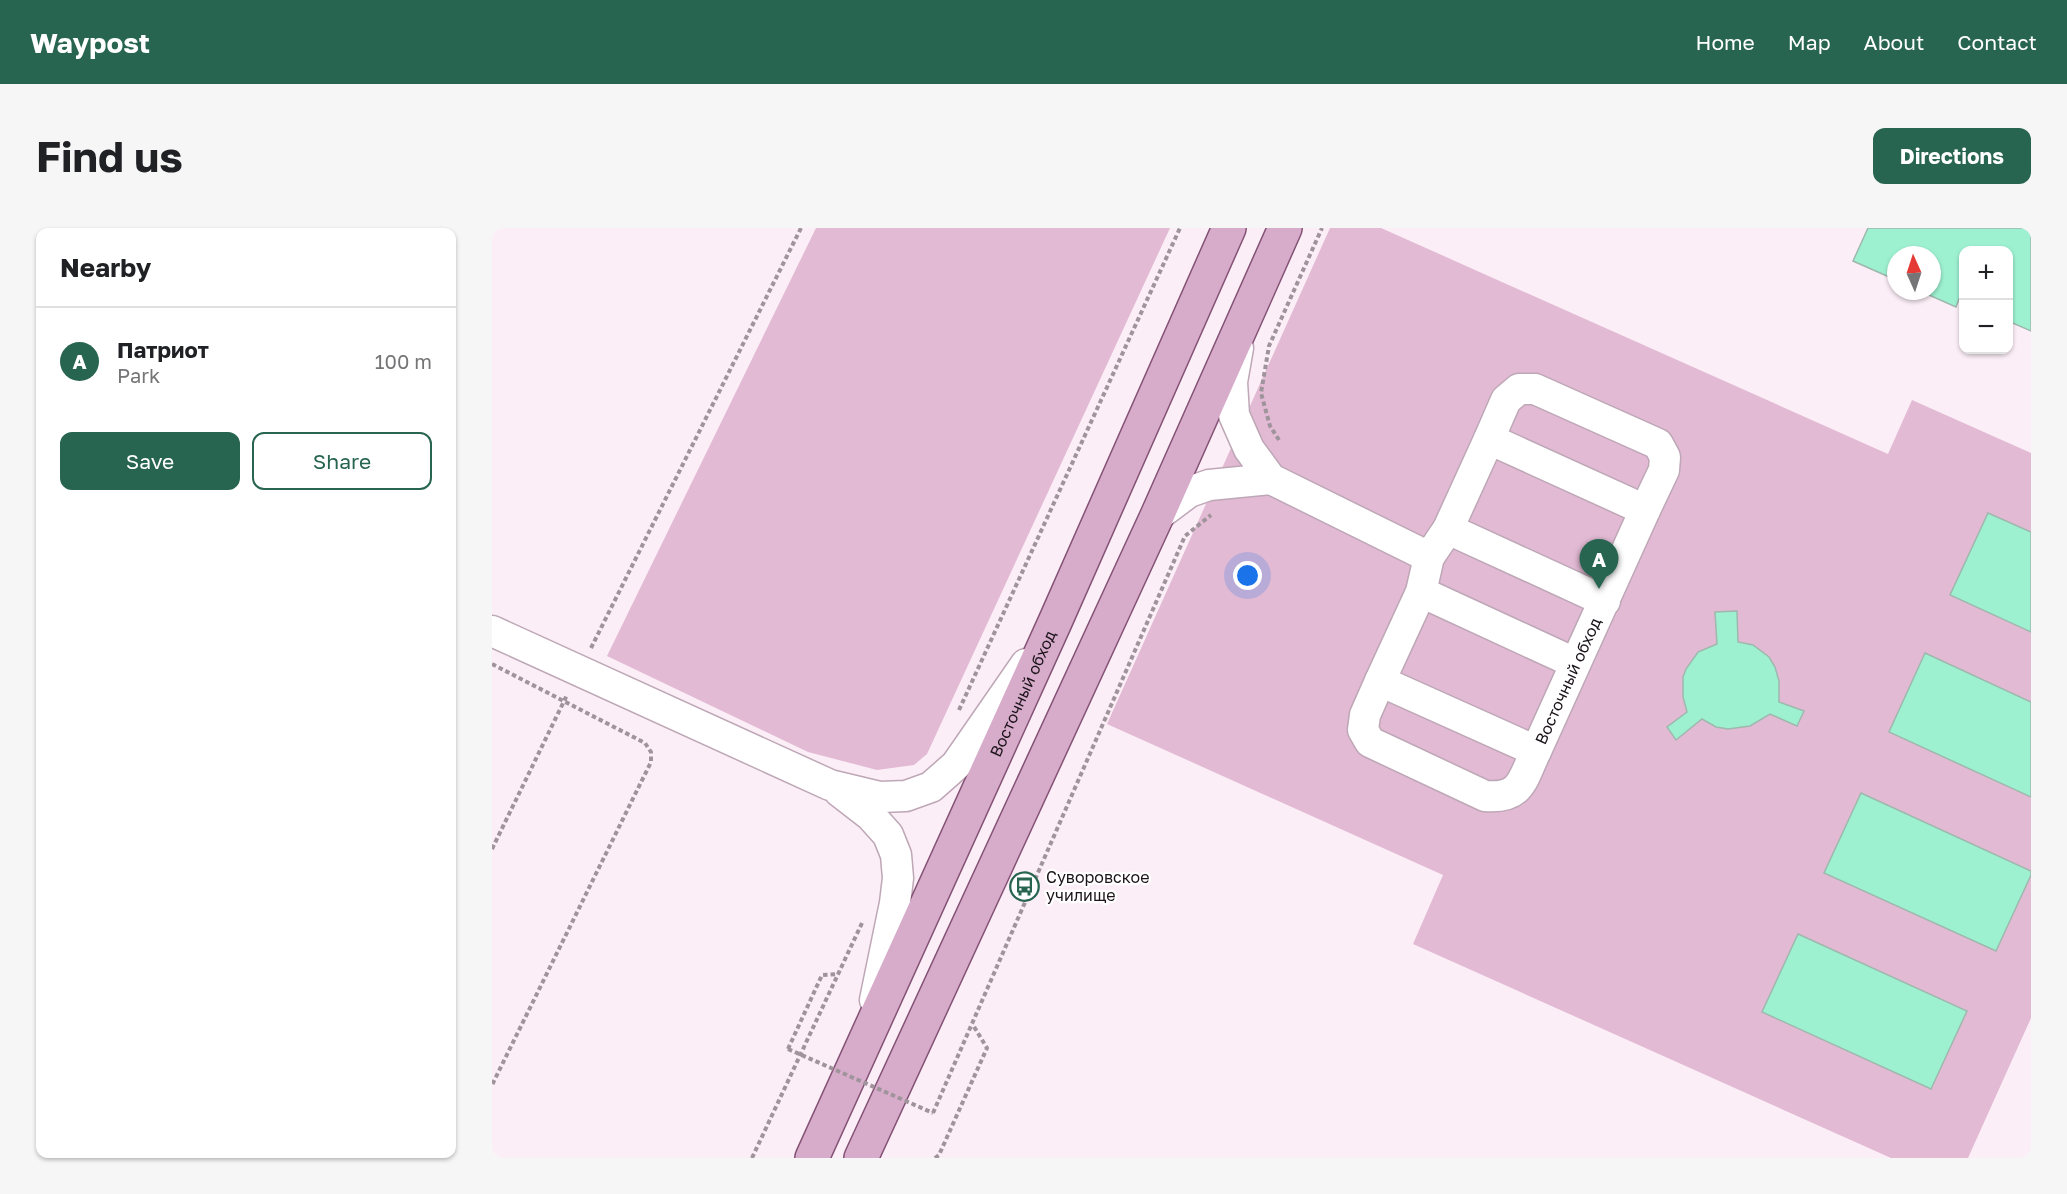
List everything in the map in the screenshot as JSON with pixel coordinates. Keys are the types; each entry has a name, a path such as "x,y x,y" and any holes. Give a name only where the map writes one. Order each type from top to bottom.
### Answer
{"main road":[{"name":"Восточный обход","path":"812,1158 1229,228"},
{"path":"861,1158 1157,516 1285,228"}],"lane":[{"path":"1242,328 1232,382 1234,415 1249,449 1271,478 1429,556"},
{"name":"Восточный обход","path":"1380,681 1536,751 1664,470 1665,457 1658,444 1536,389 1519,389 1506,400 1489,439"},
{"path":"1536,751 1518,790 1502,797 1485,796 1371,742 1363,730 1365,715 1421,592 1429,556 1448,529 1489,439 1645,510"},
{"path":"1157,516 1188,492 1199,488 1271,478"},
{"path":"1448,529 1605,600"},
{"path":"1421,592 1575,663"},
{"path":"492,631 830,785 880,797 906,796 930,787 956,765 1054,622"},
{"path":"830,785 871,816 888,835 896,855 898,878 895,903 868,1035"}],"path":[{"path":"492,849 801,228"},
{"path":"954,720 1180,228"},
{"path":"1284,448 1270,426 1261,393 1269,346 1322,228"},
{"path":"837,974 822,975 788,1049 933,1113 1185,536 1214,512"},
{"path":"492,664 645,743 651,752 651,762 492,1085"},
{"path":"753,1158 865,916"},
{"path":"935,1158 939,1155 987,1048 973,1025"}],"shaded area":[{"path":"816,228 1170,228 927,754 914,765 877,770 808,752 607,656"},
{"path":"1330,228 1381,228 1888,454 1912,400 2031,453 2031,1018 1968,1158 1891,1158 1413,944 1443,875 1107,724"}],"building":[{"path":"1868,228 2031,228 2031,331 2013,323 2013,246 1959,246 1959,299 1956,307 1940,300 1941,246 1887,246 1887,276 1853,261"},
{"path":"1988,513 2031,532 2031,632 1950,595"},
{"path":"1737,611 1738,642 1753,645 1769,657 1779,681 1779,702 1804,711 1797,726 1770,714 1750,726 1728,729 1716,727 1702,719 1676,740 1667,727 1687,712 1683,697 1683,677 1686,669 1698,652 1717,644 1715,612"},
{"path":"1925,653 2031,702 2031,797 1889,732"},
{"path":"1861,793 2031,871 1996,951 1824,873"},
{"path":"1798,934 1967,1011 1931,1089 1762,1012"}],"place":[{"name":"Патриот","path":"1599,589"},
{"name":"Суворовское училище","path":"1025,886"}]}
